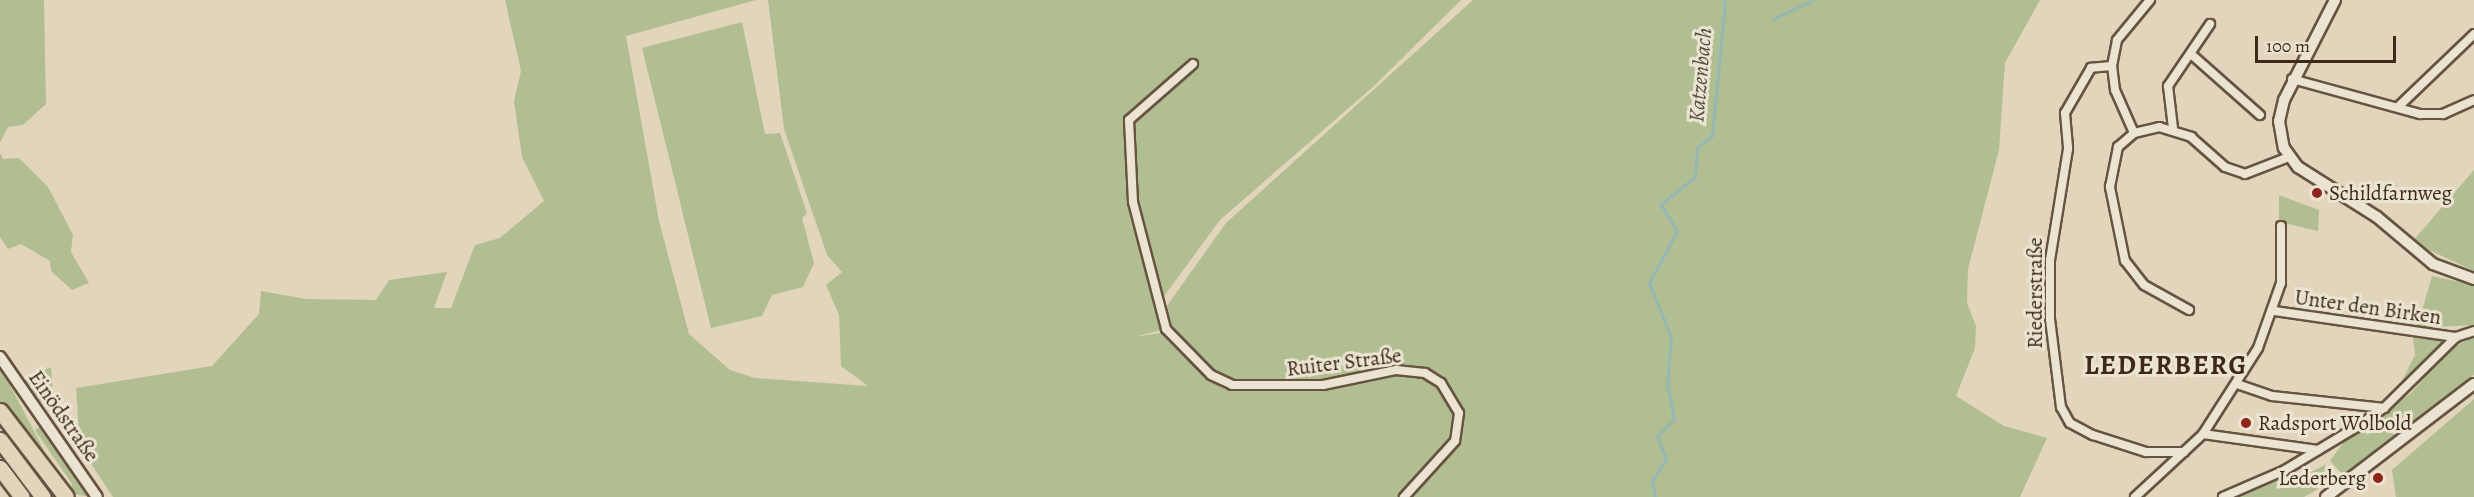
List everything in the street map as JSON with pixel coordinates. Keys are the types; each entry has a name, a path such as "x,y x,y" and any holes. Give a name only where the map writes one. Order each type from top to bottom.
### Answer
{"highway":[{"path":"0,411 66,497"},
{"path":"0,440 43,497"},
{"path":"0,468 22,497"}],"street":[{"path":"2134,133 2112,66 2117,40 2151,0"},
{"path":"2335,0 2292,79 2278,121 2289,157 2377,217 2433,264 2474,279"},
{"path":"2173,128 2168,86 2210,24"},
{"path":"2398,107 2474,34"},
{"path":"2191,54 2260,115"},
{"name":"Ruiter Straße","path":"1192,64 1129,120 1133,202 1166,329 1212,375 1232,385 1323,385 1396,370 1425,373 1441,383 1459,413 1455,441 1404,497"},
{"name":"Riederstraße","path":"2112,66 2091,68 2065,113 2068,149 2050,260 2050,319 2061,408 2070,423 2093,435 2146,452 2184,452"},
{"path":"2292,79 2398,107 2443,114 2474,100"},
{"path":"2189,310 2144,285 2116,240 2112,161 2134,133 2173,128 2225,167 2245,174 2289,157"},
{"path":"2135,497 2204,434 2237,384 2275,311 2281,283 2281,226"},
{"name":"Unter den Birken","path":"2275,311 2456,337"},
{"path":"2223,497 2319,451 2384,408 2456,337 2474,331"},
{"name":"Einödstraße","path":"0,357 97,497"},
{"path":"2237,384 2272,396 2384,408"},
{"path":"2326,497 2474,384"},
{"path":"2204,434 2319,451"}],"green space":[{"path":"0,0 44,0 46,104 23,125 8,127 0,143"},
{"path":"505,0 756,0 626,36 659,221 689,334 730,370 755,378 868,386 841,366 839,315 826,285 842,272 827,255 784,129 768,0 1461,0 1375,85 1220,220 1159,303 1166,329 1134,337 1173,331 1164,310 1226,223 1473,0 2040,0 2005,63 1999,150 1968,269 1967,303 1976,326 1975,348 1956,396 2004,426 2047,438 2020,497 113,497 80,447 76,388 212,366 259,314 261,291 306,299 376,300 389,280 447,272 434,308 451,308 475,245 500,238 544,201 522,157 514,101 521,71"},
{"path":"742,22 765,134 780,133 807,213 802,218 814,263 803,287 772,295 762,316 711,328 642,48"},
{"path":"0,153 3,159 19,158 48,187 73,235 71,252 89,283 72,290 51,271 50,261 21,244 8,249 0,237"},
{"path":"2474,170 2474,271 2412,242"},
{"path":"2279,195 2319,210 2318,231 2279,222"},
{"path":"2432,276 2474,285 2474,325 2417,328"},
{"path":"2413,337 2447,341 2402,381 2415,355"},
{"path":"2474,337 2474,375 2344,476 2330,461 2345,440 2411,393 2450,349"},
{"path":"0,366 49,460 45,464 0,404"},
{"path":"51,367 53,396 40,402 23,381"},
{"path":"2474,399 2474,497 2396,497 2392,470"},
{"path":"40,427 90,497 70,493 72,484 35,430"},
{"path":"2325,465 2334,480 2304,497 2237,497 2275,481 2288,484"}],"waterway":[{"name":"Katzenbach","path":"1655,497 1652,480 1666,459 1657,436 1674,419 1667,384 1671,337 1649,283 1677,231 1661,204 1695,177 1697,148 1712,136 1725,0"},
{"path":"1773,19 1813,0"}],"place":[{"name":"Schildfarnweg","path":"2317,193"},
{"name":"Radsport Wolbold","path":"2246,423"},
{"name":"Lederberg","path":"2378,478"}],"district":[{"name":"LEDERBERG","path":"2166,366"}]}
